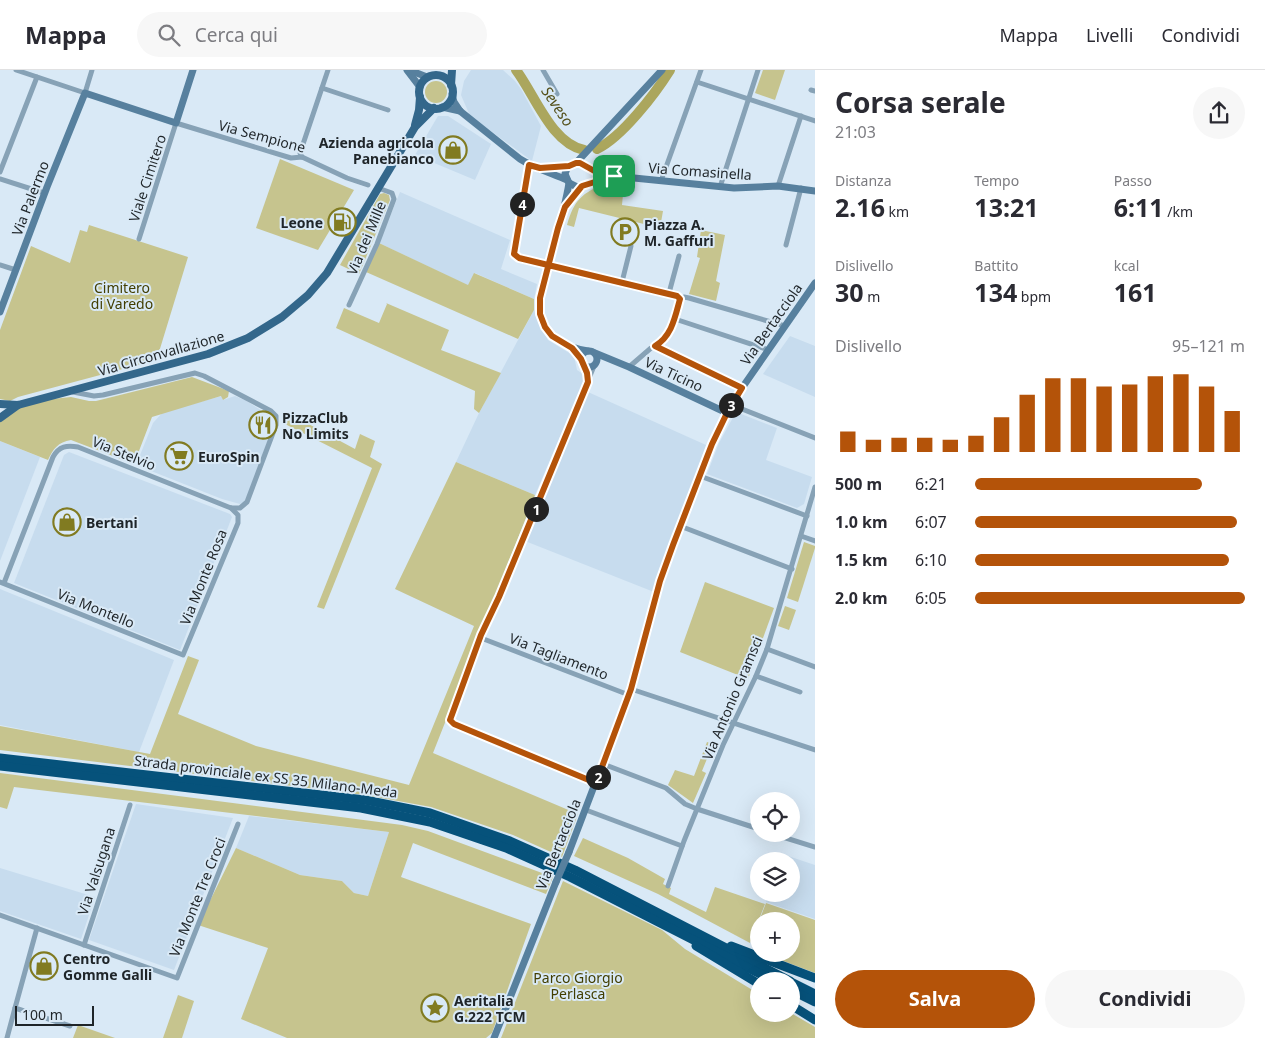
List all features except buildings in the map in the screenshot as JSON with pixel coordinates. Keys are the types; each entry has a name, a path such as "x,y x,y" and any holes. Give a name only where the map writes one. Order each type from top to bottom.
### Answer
{"highway":[{"name":"Strada provinciale ex SS 35 Milano-Meda","path":"0,758 364,800 430,813 510,841 574,870 772,972"},
{"name":"Strada provinciale ex SS 35 Milano-Meda","path":"0,766 361,808 430,822 506,848 570,877 757,972"},
{"path":"676,930 692,944 750,979"},
{"path":"716,943 732,946 815,978"},
{"name":"Strada provinciale ex SS 35 Milano-Meda","path":"800,986 815,994"},
{"path":"800,994 815,1002"},
{"path":"800,1011 815,1020"}],"main road":[{"path":"452,70 452,90 448,103 438,108 426,105 420,97 420,87 427,77 440,72 452,90"},
{"name":"Via Circonvallazione","path":"0,404 18,405 208,354 229,347 266,328 295,307 318,285 335,262 414,127 419,110 420,97"},
{"name":"Via Circonvallazione","path":"414,127 438,108"},
{"name":"Via Circonvallazione","path":"0,418 18,405"}],"street":[{"path":"16,70 176,123 193,70"},
{"path":"84,93 92,70"},
{"path":"302,157 300,153 328,70"},
{"path":"408,70 427,77"},
{"path":"408,70 420,87"},
{"path":"543,70 557,94"},
{"path":"568,182 565,174 572,164 587,154 662,70"},
{"path":"661,181 701,70"},
{"path":"720,187 758,70"},
{"path":"0,172 37,77"},
{"path":"697,82 815,121"},
{"path":"322,88 388,110"},
{"path":"452,90 460,111"},
{"name":"Via Palermo","path":"0,312 44,193 84,93"},
{"path":"438,108 460,111 529,165 540,168 577,187 583,185"},
{"path":"778,186 801,116"},
{"name":"Via Sempione","path":"176,123 291,158 302,157 368,185"},
{"name":"Viale Cimitero","path":"139,239 176,123"},
{"path":"565,207 589,176 586,167 587,154"},
{"path":"540,168 572,164 586,167"},
{"path":"529,165 514,254 669,293 680,299"},
{"name":"Via Comasinella","path":"586,167 598,173 614,176 661,181 743,188 778,186 815,191"},
{"name":"Via Comasinella","path":"583,185 614,176"},
{"path":"0,179 44,193"},
{"name":"Via Ticino","path":"568,182 565,207 540,298 540,314 545,327 552,336 572,348 609,358 727,413"},
{"name":"Via dei Mille","path":"349,305 377,244 394,199 392,193 378,188"},
{"path":"786,245 801,188"},
{"path":"622,282 631,246 629,238"},
{"path":"669,293 679,256"},
{"path":"0,265 16,270"},
{"name":"Via Bertacciola","path":"494,1038 586,810 630,692 660,581 700,476 727,413 742,388 815,283"},
{"path":"680,299 684,297 689,298 785,326"},
{"path":"629,367 668,334 675,319 680,299"},
{"path":"675,319 769,350"},
{"path":"655,346 742,388"},
{"name":"Via Ticino","path":"572,348 582,362"},
{"path":"588,382 587,373 582,362 584,353 592,352 598,357 596,365 481,638 450,716 450,722 596,783"},
{"path":"582,362 588,368 609,358"},
{"path":"70,392 94,396 103,395 195,373 271,411 276,416 276,426 247,502 240,508 232,508"},
{"path":"743,410 746,404"},
{"path":"732,405 815,438"},
{"name":"Via Stelvio","path":"2,583 53,457 61,447 78,448 232,508"},
{"path":"700,476 807,516"},
{"name":"Via Antonio Gramsci","path":"668,886 682,846 723,746 756,676 766,649 792,569 815,487"},
{"name":"Via Monte Rosa","path":"183,655 238,523 238,515 232,508"},
{"path":"680,526 792,569"},
{"path":"801,536 815,541"},
{"name":"Via Montello","path":"2,583 183,655"},
{"name":"Via Tagliamento","path":"481,638 630,692 734,723 815,750"},
{"path":"766,649 815,667"},
{"path":"756,676 800,692"},
{"path":"603,764 666,788 685,804 750,826"},
{"name":"Via Valsugana","path":"84,945 130,805"},
{"path":"586,810 682,846"},
{"name":"Via Monte Tre Croci","path":"84,945 177,978 238,824"},
{"path":"799,842 815,847"},
{"path":"0,915 84,945"},
{"path":"7,1038 37,928"},
{"path":"15,1008 70,1026"}],"shaded area":[{"path":"471,70 503,70 521,89 541,126 532,161 470,116 461,95 464,81"},
{"name":"Azienda agricola Panebianco","path":"438,116 448,116 491,144 475,180 415,155"},
{"path":"400,192 510,240 501,269 537,284 534,299 475,273 469,286 379,243"},
{"path":"534,310 538,323 548,340 574,356 577,370 586,376 535,495 456,462 479,413"},
{"path":"790,336 815,346 815,397 763,374"},
{"path":"588,392 706,445 654,592 525,541"},
{"path":"222,396 223,400 235,396 245,400 270,416 274,423 244,502 240,504 222,499 136,465 153,423 163,412"},
{"path":"736,412 777,428 766,460 812,477 804,504 797,508 707,474 719,443"},
{"path":"0,441 40,457 0,561"},
{"path":"69,452 230,514 232,517 180,650 14,583 64,455"},
{"path":"0,589 174,660 139,752 0,725"},
{"path":"136,804 233,818 174,970 89,940"},
{"path":"249,816 389,832 368,896 354,893 342,881 300,875 236,848"},
{"path":"800,860 815,865 815,919 800,914 800,912 766,902 800,902"},
{"path":"0,868 95,897 81,939 0,911"}],"green space":[{"path":"763,70 785,70 775,100 755,93"},
{"path":"436,81 444,84 447,92 444,100 436,103 428,100 425,92 428,84"},
{"path":"280,159 354,190 318,250 256,228"},
{"path":"606,183 624,184 622,205 663,211 660,228 579,208 574,227 567,225 573,209 580,198"},
{"path":"380,194 389,195 390,200 359,274 340,265"},
{"name":"Cimitero di Varedo","path":"89,225 188,257 159,352 160,359 18,397 10,401 0,399 0,330 31,246 70,263 80,230 87,232"},
{"path":"701,230 725,235 716,281 720,283 716,301 689,294 700,258 697,257"},
{"path":"379,243 468,285 474,273 534,299 534,310 518,339 366,272"},
{"path":"386,303 449,330 441,350 501,373 479,413 474,409 475,391 336,328 344,308 379,323"},
{"path":"192,377 229,391 228,397 223,400 221,396 152,417 134,464 71,440 63,442 56,447 48,460 0,441 0,421 19,408 52,399 71,397 96,401"},
{"path":"288,413 355,449 360,434 375,441 370,457 382,464 324,609 317,607 372,468 283,423"},
{"path":"456,462 535,495 433,753 578,814 562,857 513,835 431,807 365,795 0,750 0,726 150,754 188,656 199,660 178,714 256,746 409,785 474,626 395,589"},
{"path":"804,542 815,546 815,548 798,602 787,598"},
{"path":"705,582 774,608 748,679 680,652"},
{"path":"785,606 796,610 789,630 778,626"},
{"path":"707,742 713,744 702,771 706,773 693,803 668,785 675,770 694,776"},
{"path":"0,773 402,825 428,831 553,877 546,894 413,843 401,877 531,924 492,1033 486,1038 287,1038 241,1019 268,948 198,925 236,848 300,875 342,881 354,893 368,896 389,832 14,787 7,809 0,807"},
{"path":"583,838 628,858 665,879 663,884 671,888 669,894 706,912 715,887 750,899 750,902 765,904 762,912 750,912 750,943 658,894 574,856"},
{"name":"Parco Giorgio Perlasca","path":"563,881 662,930 685,949 750,989 750,1022 800,1022 800,1018 815,1027 815,1038 501,1038"},
{"path":"766,903 792,912 762,912"},
{"path":"800,915 815,920 815,973 786,962 800,962"},
{"path":"178,995 194,1001 182,1038 163,1038"},
{"path":"78,1025 115,1038 73,1038"}],"waterway":[{"name":"Seveso","path":"516,70 553,128 572,146 584,150"},
{"name":"Seveso","path":"597,149 607,143 627,125 656,91 670,70"}],"place":[{"name":"Azienda agricola Panebianco","path":"453,150"},
{"name":"Leone","path":"342,222"},
{"name":"Piazza A. M. Gaffuri","path":"625,232"},
{"name":"PizzaClub No Limits","path":"263,425"},
{"name":"EuroSpin","path":"179,456"},
{"name":"Bertani","path":"67,522"},
{"name":"Centro Gomme Galli","path":"44,966"},
{"name":"Aeritalia G.222 TCM","path":"435,1008"}],"route":[{"path":"614,176 582,186 565,207 558,228 550,256 548,264 540,298 540,314 545,327 552,336 572,348 581,359 587,373 588,382 499,597 481,635 450,718 450,722 454,724 596,783 631,689 660,581 673,545 712,444 742,388 655,346 668,334 675,319 680,299 675,294 548,264 519,258 514,254 529,165 540,168 569,166 580,163 598,173 614,176"}]}
